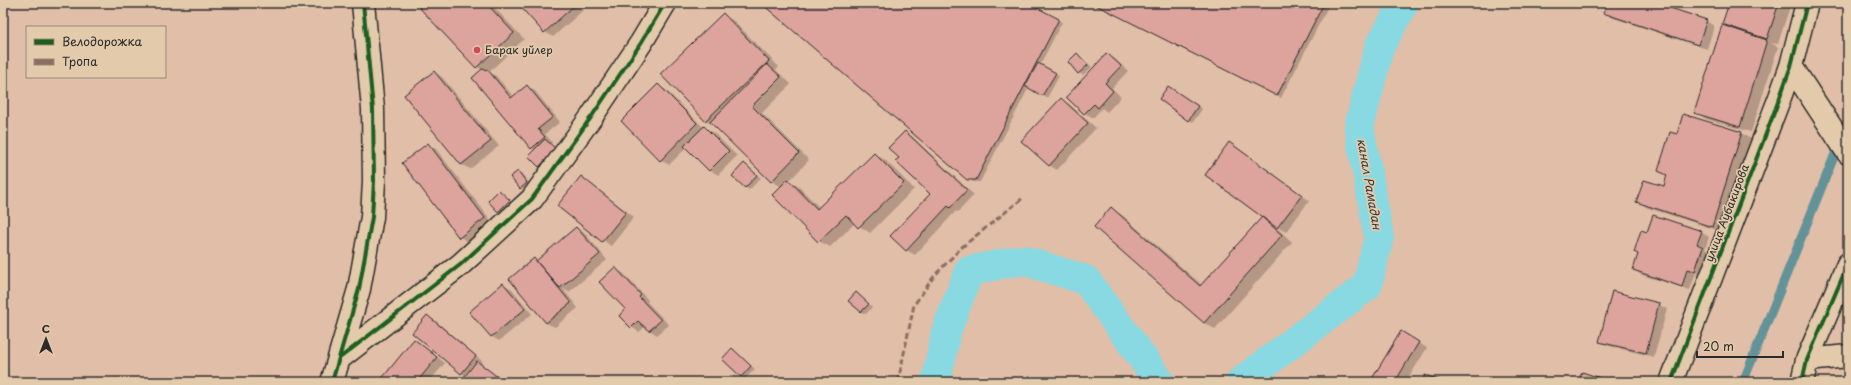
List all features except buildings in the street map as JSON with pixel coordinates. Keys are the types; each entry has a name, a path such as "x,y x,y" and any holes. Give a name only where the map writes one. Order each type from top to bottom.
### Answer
{"street":[{"path":"332,382 341,357 359,289 372,217 374,181 373,109 363,3"},
{"path":"341,357 460,264 532,199 592,116 641,43 665,3"},
{"name":"улица Аубакирова","path":"1671,382 1726,243 1791,66 1807,3"},
{"path":"1791,66 1848,153"},
{"path":"1802,382 1807,360 1848,264"},
{"path":"1807,360 1848,356"}],"waterway":[{"name":"канал Рамадан","path":"1241,382 1367,286 1379,237 1359,127 1379,48 1404,3"},
{"path":"1743,382 1848,122"},
{"name":"канал Рамадан","path":"936,382 946,332 969,271 1022,260 1086,280 1160,382"}],"marked path":[{"path":"898,382 914,305 935,275 962,247 1023,198"}],"cycle path":[{"path":"332,382 359,289 372,217 374,181 373,109 363,3"},
{"path":"341,357 460,265 532,199 592,116 641,43 665,3"},
{"path":"1671,382 1780,97 1791,66 1807,3"},
{"path":"1802,382 1807,360 1848,264"}],"place":[{"name":"Барак уйлер","path":"477,50"}]}
